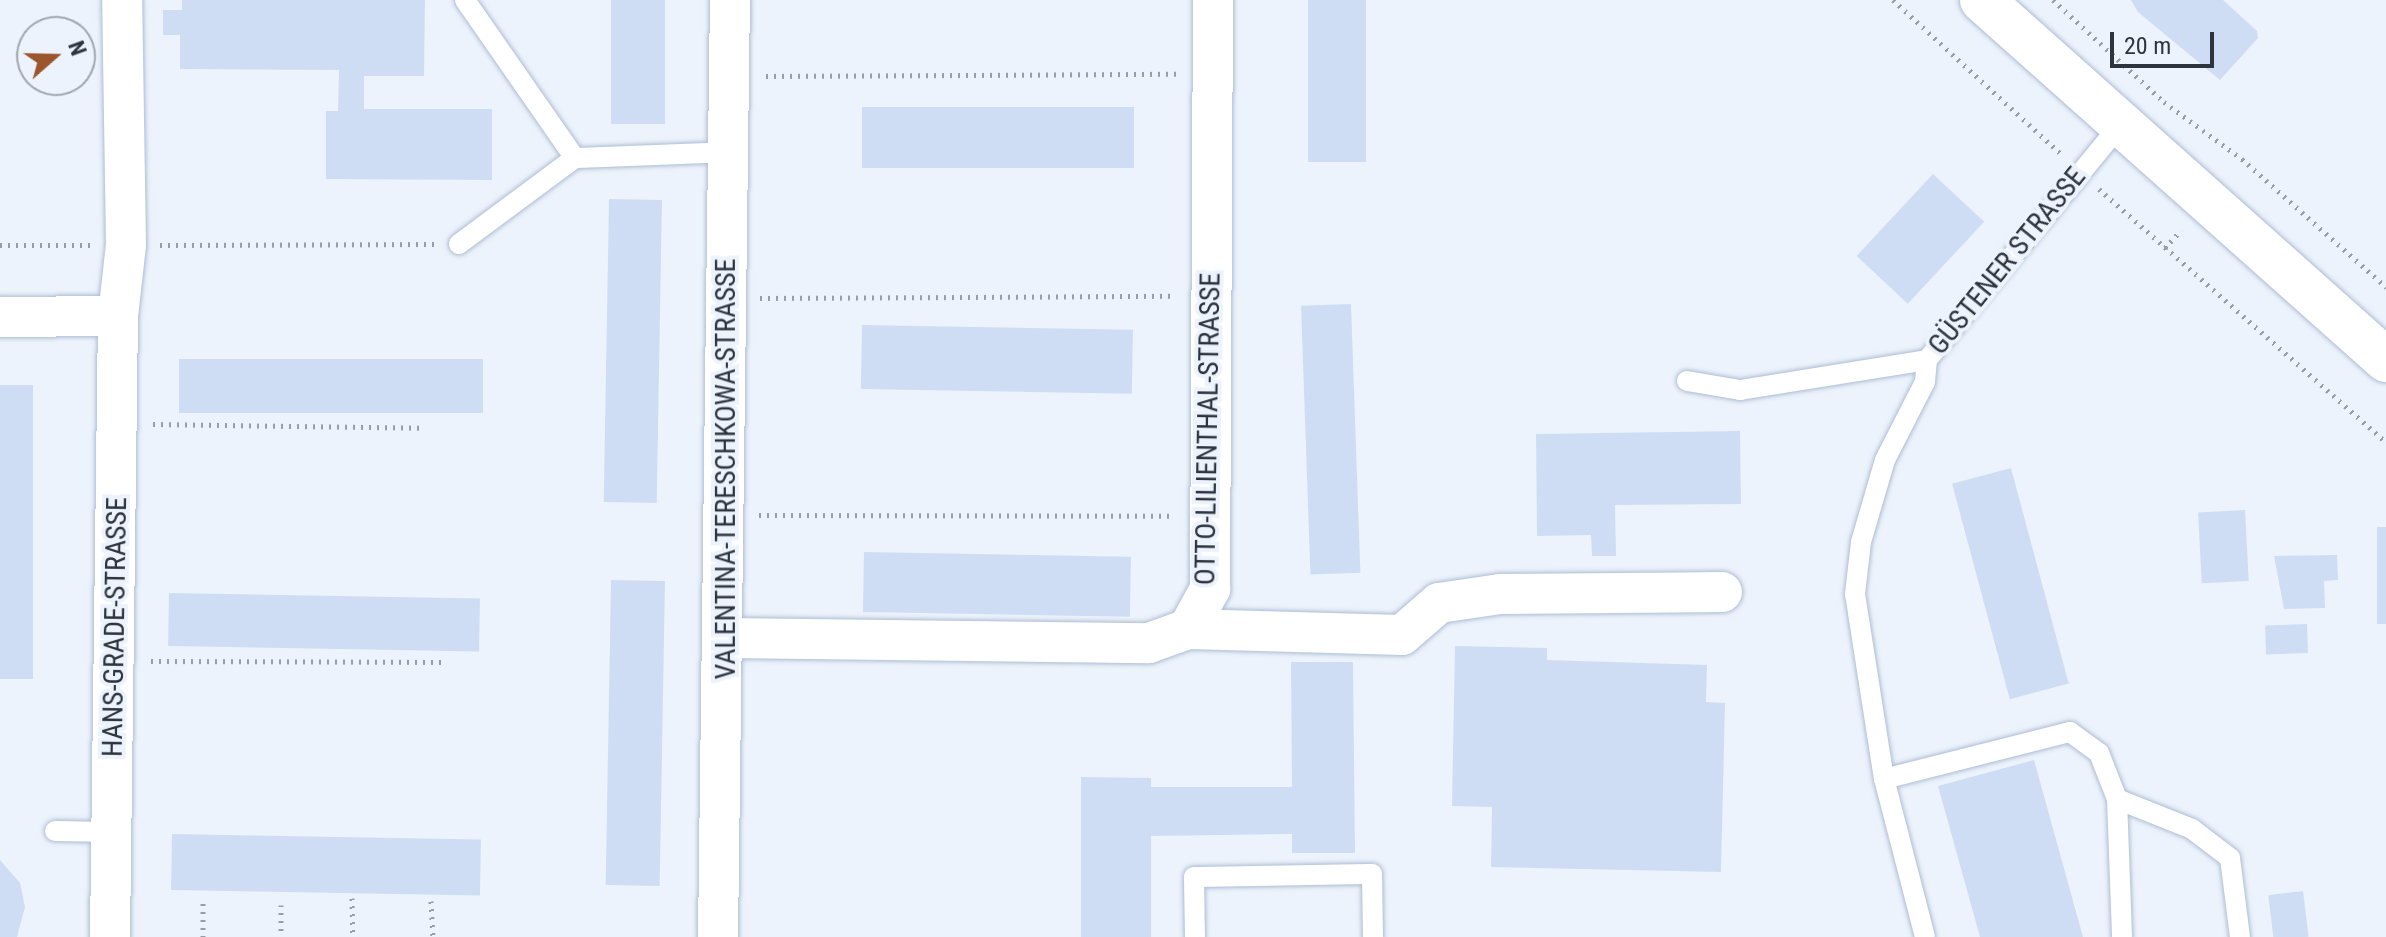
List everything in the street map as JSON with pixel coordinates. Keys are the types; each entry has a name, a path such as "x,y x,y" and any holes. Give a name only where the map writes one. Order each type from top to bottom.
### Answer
{"main road":[{"path":"1982,0 2386,360"}],"street":[{"name":"HANS-GRADE-STRASSE","path":"110,937 118,316 126,245 122,0"},
{"name":"VALENTINA-TERESCHKOWA-STRASSE","path":"718,937 726,638 730,0"},
{"name":"OTTO-LILIENTHAL-STRASSE","path":"1188,629 1210,589 1213,0"},
{"path":"0,317 118,316"},
{"path":"726,638 1149,643 1188,629 1402,635 1439,603 1500,594 1722,592"}],"lane":[{"path":"465,0 575,158"},
{"name":"GÜSTENER STRASSE","path":"1687,381 1740,390 1927,360 2121,124"},
{"path":"459,244 575,158 729,152"},
{"path":"1925,937 1884,779 1865,672 1856,581 1861,542 1885,460 1925,382 1927,360"},
{"path":"1884,779 2070,732 2099,753 2117,799 2122,937"},
{"path":"2117,799 2192,829 2230,858 2240,937"},
{"path":"55,831 112,832"},
{"path":"1195,937 1194,877 1372,874 1373,937"}],"path":[{"path":"1893,0 2079,172 2386,442"},
{"path":"2053,0 2164,102 2242,159 2386,287"},
{"path":"730,76 1213,74"},
{"path":"0,245 459,244"},
{"path":"728,298 1211,296"},
{"path":"118,423 424,428"},
{"path":"726,515 1210,516"},
{"path":"115,661 442,662"},
{"path":"203,898 203,937"},
{"path":"352,898 353,937"},
{"path":"431,901 433,937"},
{"path":"281,905 281,937"}],"building":[{"path":"182,0 425,0 424,76 364,76 364,109 492,109 492,180 326,179 326,111 338,111 339,70 180,69 180,35 163,35 163,10 182,10"},
{"path":"611,0 665,0 665,124 611,124"},
{"path":"1308,0 1366,0 1366,162 1308,162"},
{"path":"2131,0 2223,0 2257,31 2258,38 2220,80 2138,12"},
{"path":"862,107 1134,107 1134,168 862,168"},
{"path":"1933,174 1984,222 1908,304 1857,256"},
{"path":"609,199 662,200 657,503 604,502"},
{"path":"1351,304 1360,573 1310,575 1301,306"},
{"path":"862,325 1133,330 1132,394 861,389"},
{"path":"179,359 483,359 483,413 179,413"},
{"path":"0,385 33,385 33,679 0,679"},
{"path":"1740,431 1741,504 1615,505 1616,556 1592,556 1591,535 1537,536 1536,434"},
{"path":"2011,468 2069,683 2010,699 1952,484"},
{"path":"2245,510 2249,581 2202,583 2198,512"},
{"path":"2377,527 2386,527 2386,624 2377,624"},
{"path":"864,552 1131,557 1130,617 863,612"},
{"path":"2337,555 2338,580 2324,581 2325,608 2284,609 2274,556"},
{"path":"611,580 665,581 660,886 606,885"},
{"path":"169,593 480,598 479,651 168,646"},
{"path":"2307,624 2308,653 2266,654 2265,625"},
{"path":"1455,646 1547,648 1547,660 1707,665 1706,702 1725,703 1721,872 1491,867 1492,807 1452,806"},
{"path":"1291,662 1353,662 1355,853 1292,853 1292,834 1151,836 1151,937 1081,937 1081,777 1151,778 1151,787 1292,787"},
{"path":"2034,760 2083,937 1980,937 1938,786"},
{"path":"172,834 481,839 480,895 171,890"},
{"path":"0,860 20,883 25,907 17,937 0,937"},
{"path":"2303,891 2309,937 2273,937 2268,895"}]}
